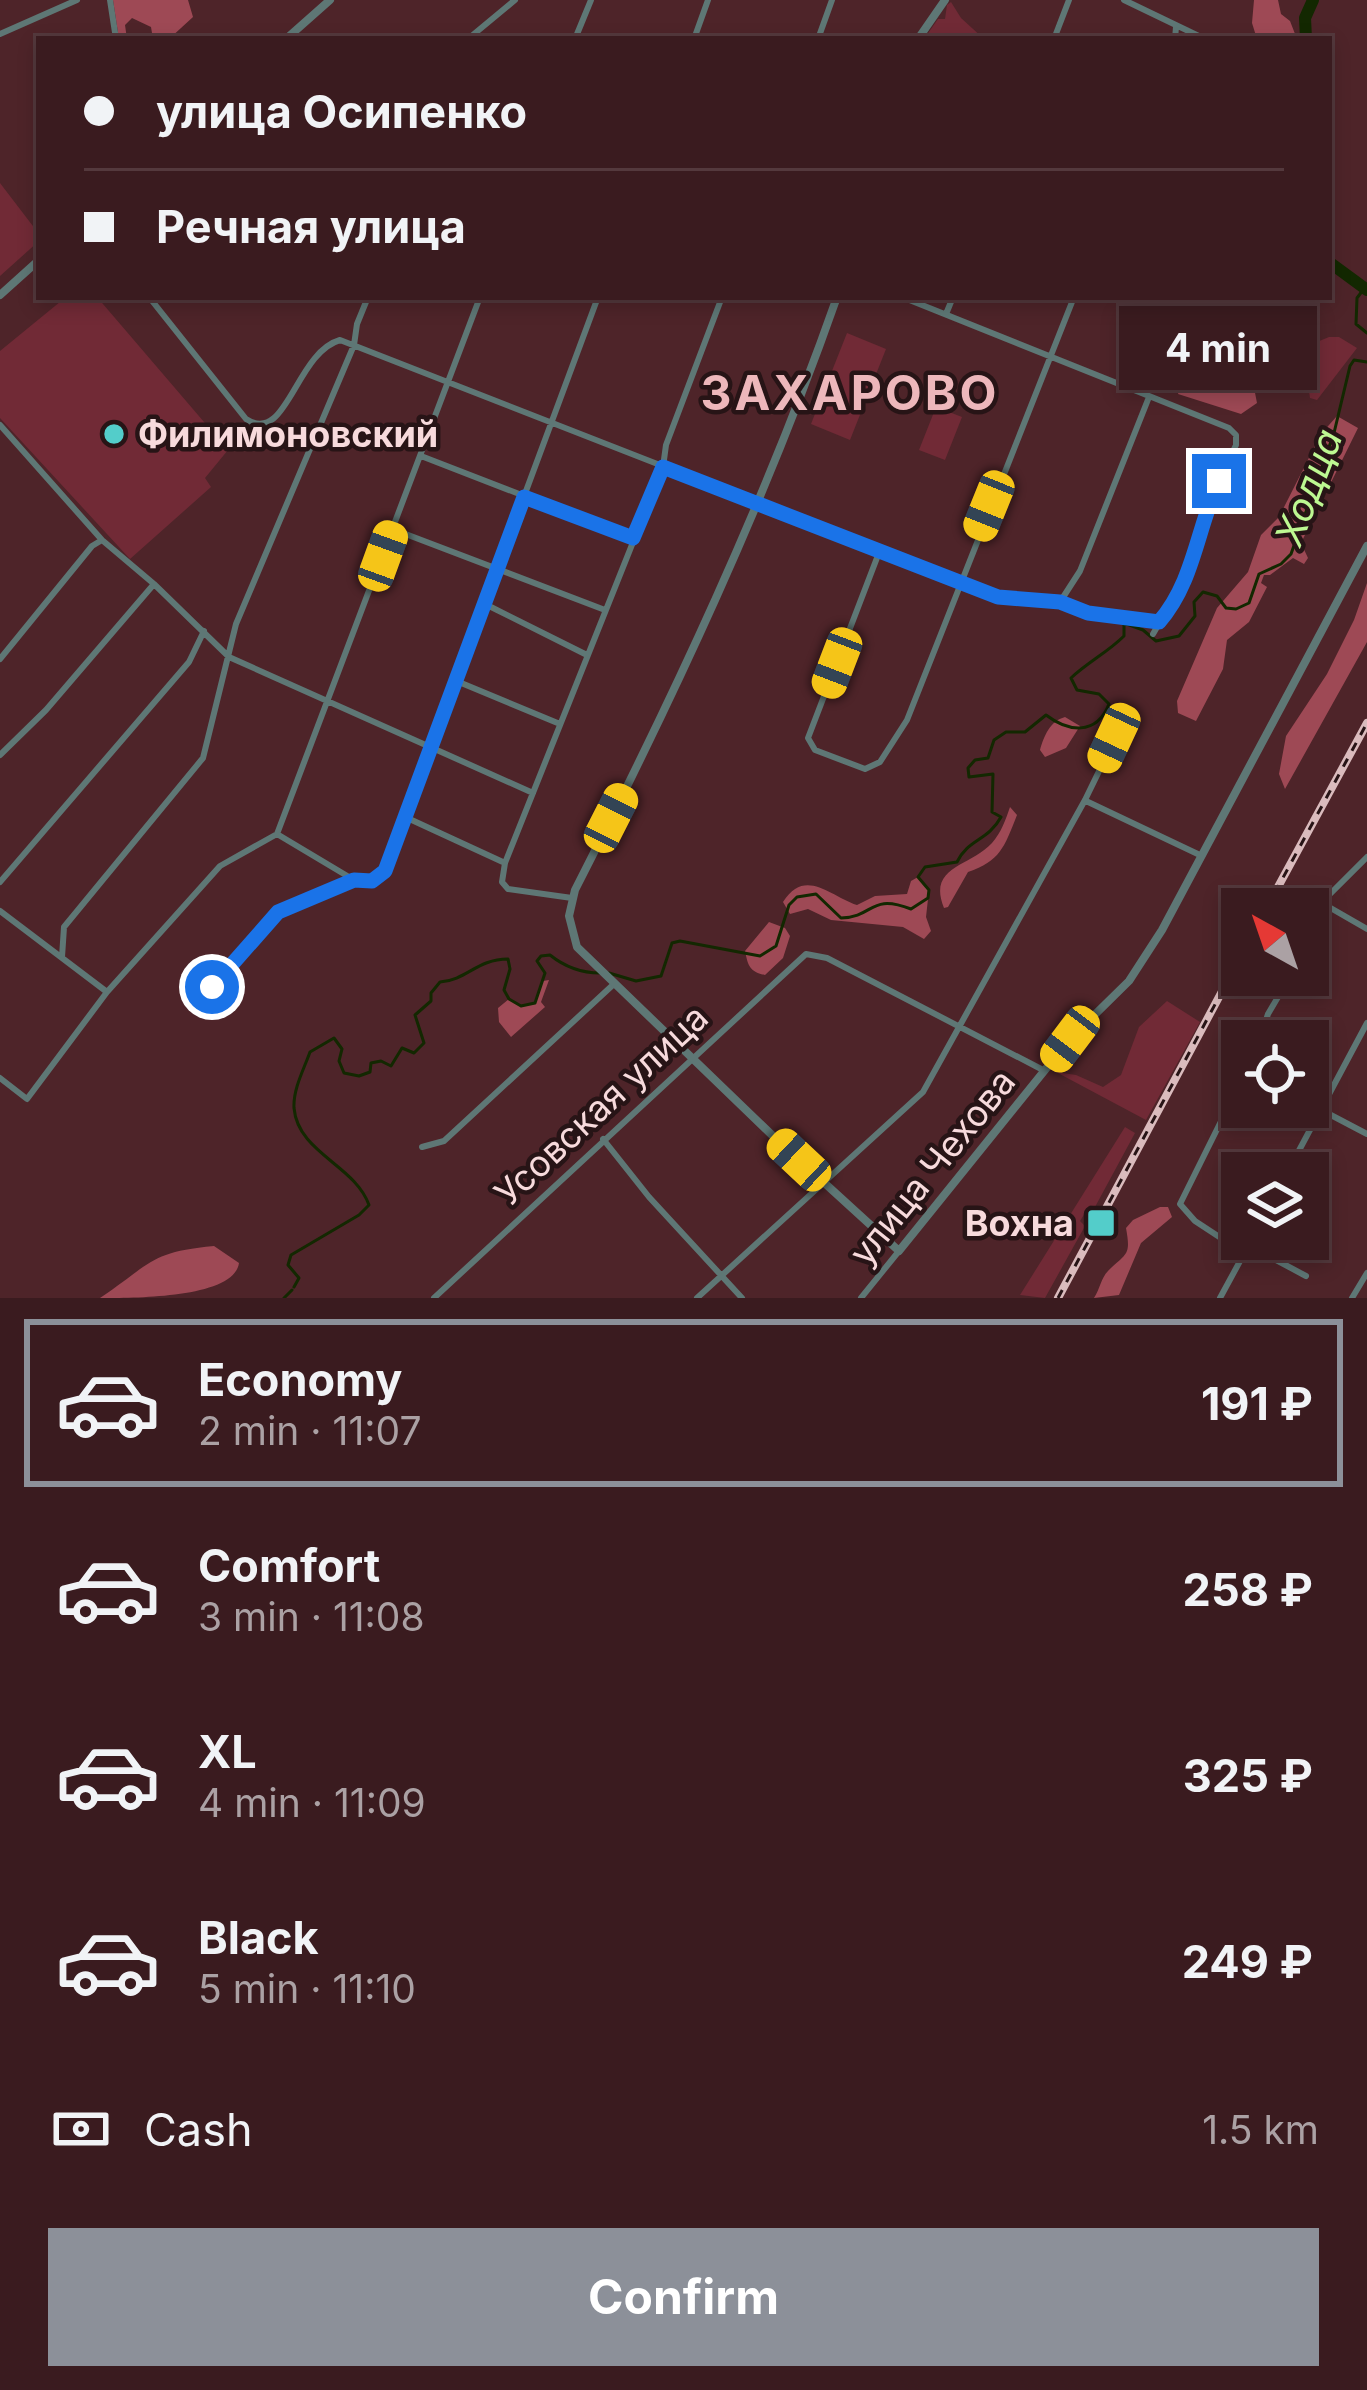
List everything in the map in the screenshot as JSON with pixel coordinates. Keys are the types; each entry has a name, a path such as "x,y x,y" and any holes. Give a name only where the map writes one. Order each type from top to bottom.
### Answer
{"street":[{"path":"0,34 77,0"},
{"path":"110,0 116,36"},
{"path":"289,36 330,0"},
{"path":"473,36 515,0"},
{"path":"576,36 591,0"},
{"path":"695,36 708,0"},
{"path":"819,36 832,0"},
{"path":"920,36 944,0"},
{"path":"1055,36 1069,0"},
{"path":"1124,0 1198,36"},
{"path":"1175,36 1176,27"},
{"path":"0,295 36,263"},
{"path":"151,300 246,419 257,426 276,418 317,351 340,340 1010,600 1060,602 1088,613 1159,622"},
{"path":"62,957 64,927 203,758 236,624 354,344 367,300"},
{"path":"0,1078 27,1099 107,992 220,866 277,834 479,300"},
{"path":"207,991 278,912 354,880 380,878 597,300"},
{"path":"572,898 508,890 502,882 505,863 663,467 666,445 721,300"},
{"path":"836,300 760,503 693,655 572,898 570,927 582,952 899,1251"},
{"path":"910,300 1229,428 1236,435 1236,445 1202,517 1189,572 1153,634"},
{"path":"946,314 952,300"},
{"path":"880,550 808,738 814,750 865,769 880,763 894,746 922,683 958,581 1072,300"},
{"path":"1060,602 1080,572 1149,398"},
{"path":"0,424 102,540 229,656 532,793"},
{"path":"421,456 633,538"},
{"path":"393,529 604,610"},
{"path":"0,659 92,546 102,540"},
{"name":"улица Чехова","path":"861,1298 1070,1039 1129,981 1202,856 1367,546"},
{"path":"0,755 46,710 154,584"},
{"path":"483,603 587,655"},
{"path":"0,882 189,662 204,631"},
{"path":"454,680 560,724"},
{"path":"697,1298 922,1092 1085,800 1124,720"},
{"path":"1085,800 1202,856"},
{"path":"403,816 505,863"},
{"path":"277,834 354,880"},
{"path":"1329,895 1367,857"},
{"path":"1329,906 1367,929"},
{"path":"0,911 107,992"},
{"name":"Усовская улица","path":"434,1298 806,954 827,958 961,1024"},
{"path":"422,1147 444,1142 612,980"},
{"path":"1329,1095 1367,1023"},
{"path":"961,1024 1045,1071"},
{"path":"1329,1114 1367,1134"},
{"path":"1221,1121 1180,1204 1221,1237"},
{"path":"604,1139 649,1197 742,1298"},
{"path":"1220,1298 1240,1260"},
{"path":"1280,1260 1306,1276"},
{"path":"1352,1298 1367,1274"}],"shaded area":[{"path":"113,0 188,0 193,17 172,36 152,36 151,27 132,18 125,25 127,36 119,36"},
{"path":"1254,0 1278,0 1296,36 1256,36"},
{"path":"951,2 981,36 926,36 938,19 945,19"},
{"path":"0,183 36,230 36,244 0,276"},
{"name":"Филимоновский","path":"62,300 100,300 228,450 205,478 211,487 130,559 0,418 0,351"},
{"path":"847,333 886,349 850,440 811,424"},
{"path":"1339,337 1357,348 1317,400 1310,398 1306,371 1317,342"},
{"path":"1247,352 1257,403 1241,414 1178,394 1197,371"},
{"path":"936,407 962,417 945,460 919,450"},
{"path":"1337,416 1358,428 1301,543 1308,558 1304,564 1293,558 1264,575 1261,583 1267,587 1249,622 1227,640 1223,669 1196,721 1178,713 1177,701 1217,608 1248,572 1261,535 1279,517 1321,434"},
{"path":"1367,583 1367,642 1285,789 1279,774 1286,736 1327,674"},
{"path":"1065,717 1080,726 1066,748 1045,757 1040,750 1046,734"},
{"path":"1010,807 1017,815 1000,852 968,872 944,908 940,894 946,875 992,843"},
{"path":"918,877 929,890 926,917 931,931 924,939 903,927 831,920 808,909 790,914 783,902 800,886 809,885 857,905 875,896 907,894 911,881"},
{"path":"769,922 785,928 790,936 783,958 765,975 750,968 745,951"},
{"path":"549,980 541,1002 545,1007 511,1037 499,1022 498,1008 509,999 521,1006 534,1003 543,981"},
{"path":"1167,1001 1200,1022 1146,1120 1056,1072 1103,1087 1121,1075 1139,1027"},
{"path":"1125,1127 1135,1133 1095,1207 1090,1205 1080,1221 1085,1226 1045,1298 1020,1295"},
{"path":"1168,1207 1172,1217 1141,1243 1119,1295 1094,1298 1106,1274 1126,1253 1126,1228"},
{"path":"214,1246 239,1263 233,1275 220,1283 182,1294 100,1298 163,1256"}],"waterway":[{"path":"1306,36 1305,18 1313,0"},
{"path":"1332,264 1367,290"},
{"name":"Ходца","path":"1363,290 1357,298 1356,324 1367,333"},
{"name":"Ходца","path":"609,973 636,981 661,976 672,943 680,941 760,956 776,946 789,905 797,897 816,894 841,918 879,905 911,909 928,898 929,890 918,877 925,867 957,862 1001,817 992,812 993,774 969,777 968,768 975,760 988,758 994,740 1006,732 1025,732 1046,715 1072,727 1097,722 1109,704 1099,694 1077,690 1071,678 1124,636 1124,623 1156,641 1179,636 1195,616 1194,602 1203,592 1217,596 1226,608 1236,609 1249,603 1259,574 1291,554 1334,433 1350,366 1354,360 1367,362"},
{"name":"Ходца","path":"294,1287 299,1278 288,1265 291,1255 369,1205 352,1179 305,1137 298,1123 295,1094 310,1052 334,1038 342,1049 339,1061 344,1073 359,1076 370,1072 371,1063 381,1061 391,1066 402,1048 414,1053 424,1043 415,1015 431,1001 440,982 488,962 508,959 504,990 521,1006 535,1003 545,973 537,961 541,956 600,973"},
{"name":"Ходца","path":"284,1298 292,1290"}],"railway":[{"path":"1277,888 1367,723"},
{"path":"1058,1298 1221,993"}],"place":[{"name":"Филимоновский","path":"114,434"},
{"name":"Вохна","path":"1101,1223"}],"district":[{"name":"ЗАХАРОВО","path":"850,392"}],"route":[{"path":"212,987 278,912 354,880 380,878 385,871 524,497 633,538 663,467 998,597 1060,602 1088,613 1159,622 1172,608 1189,572 1202,517 1219,481"}]}
